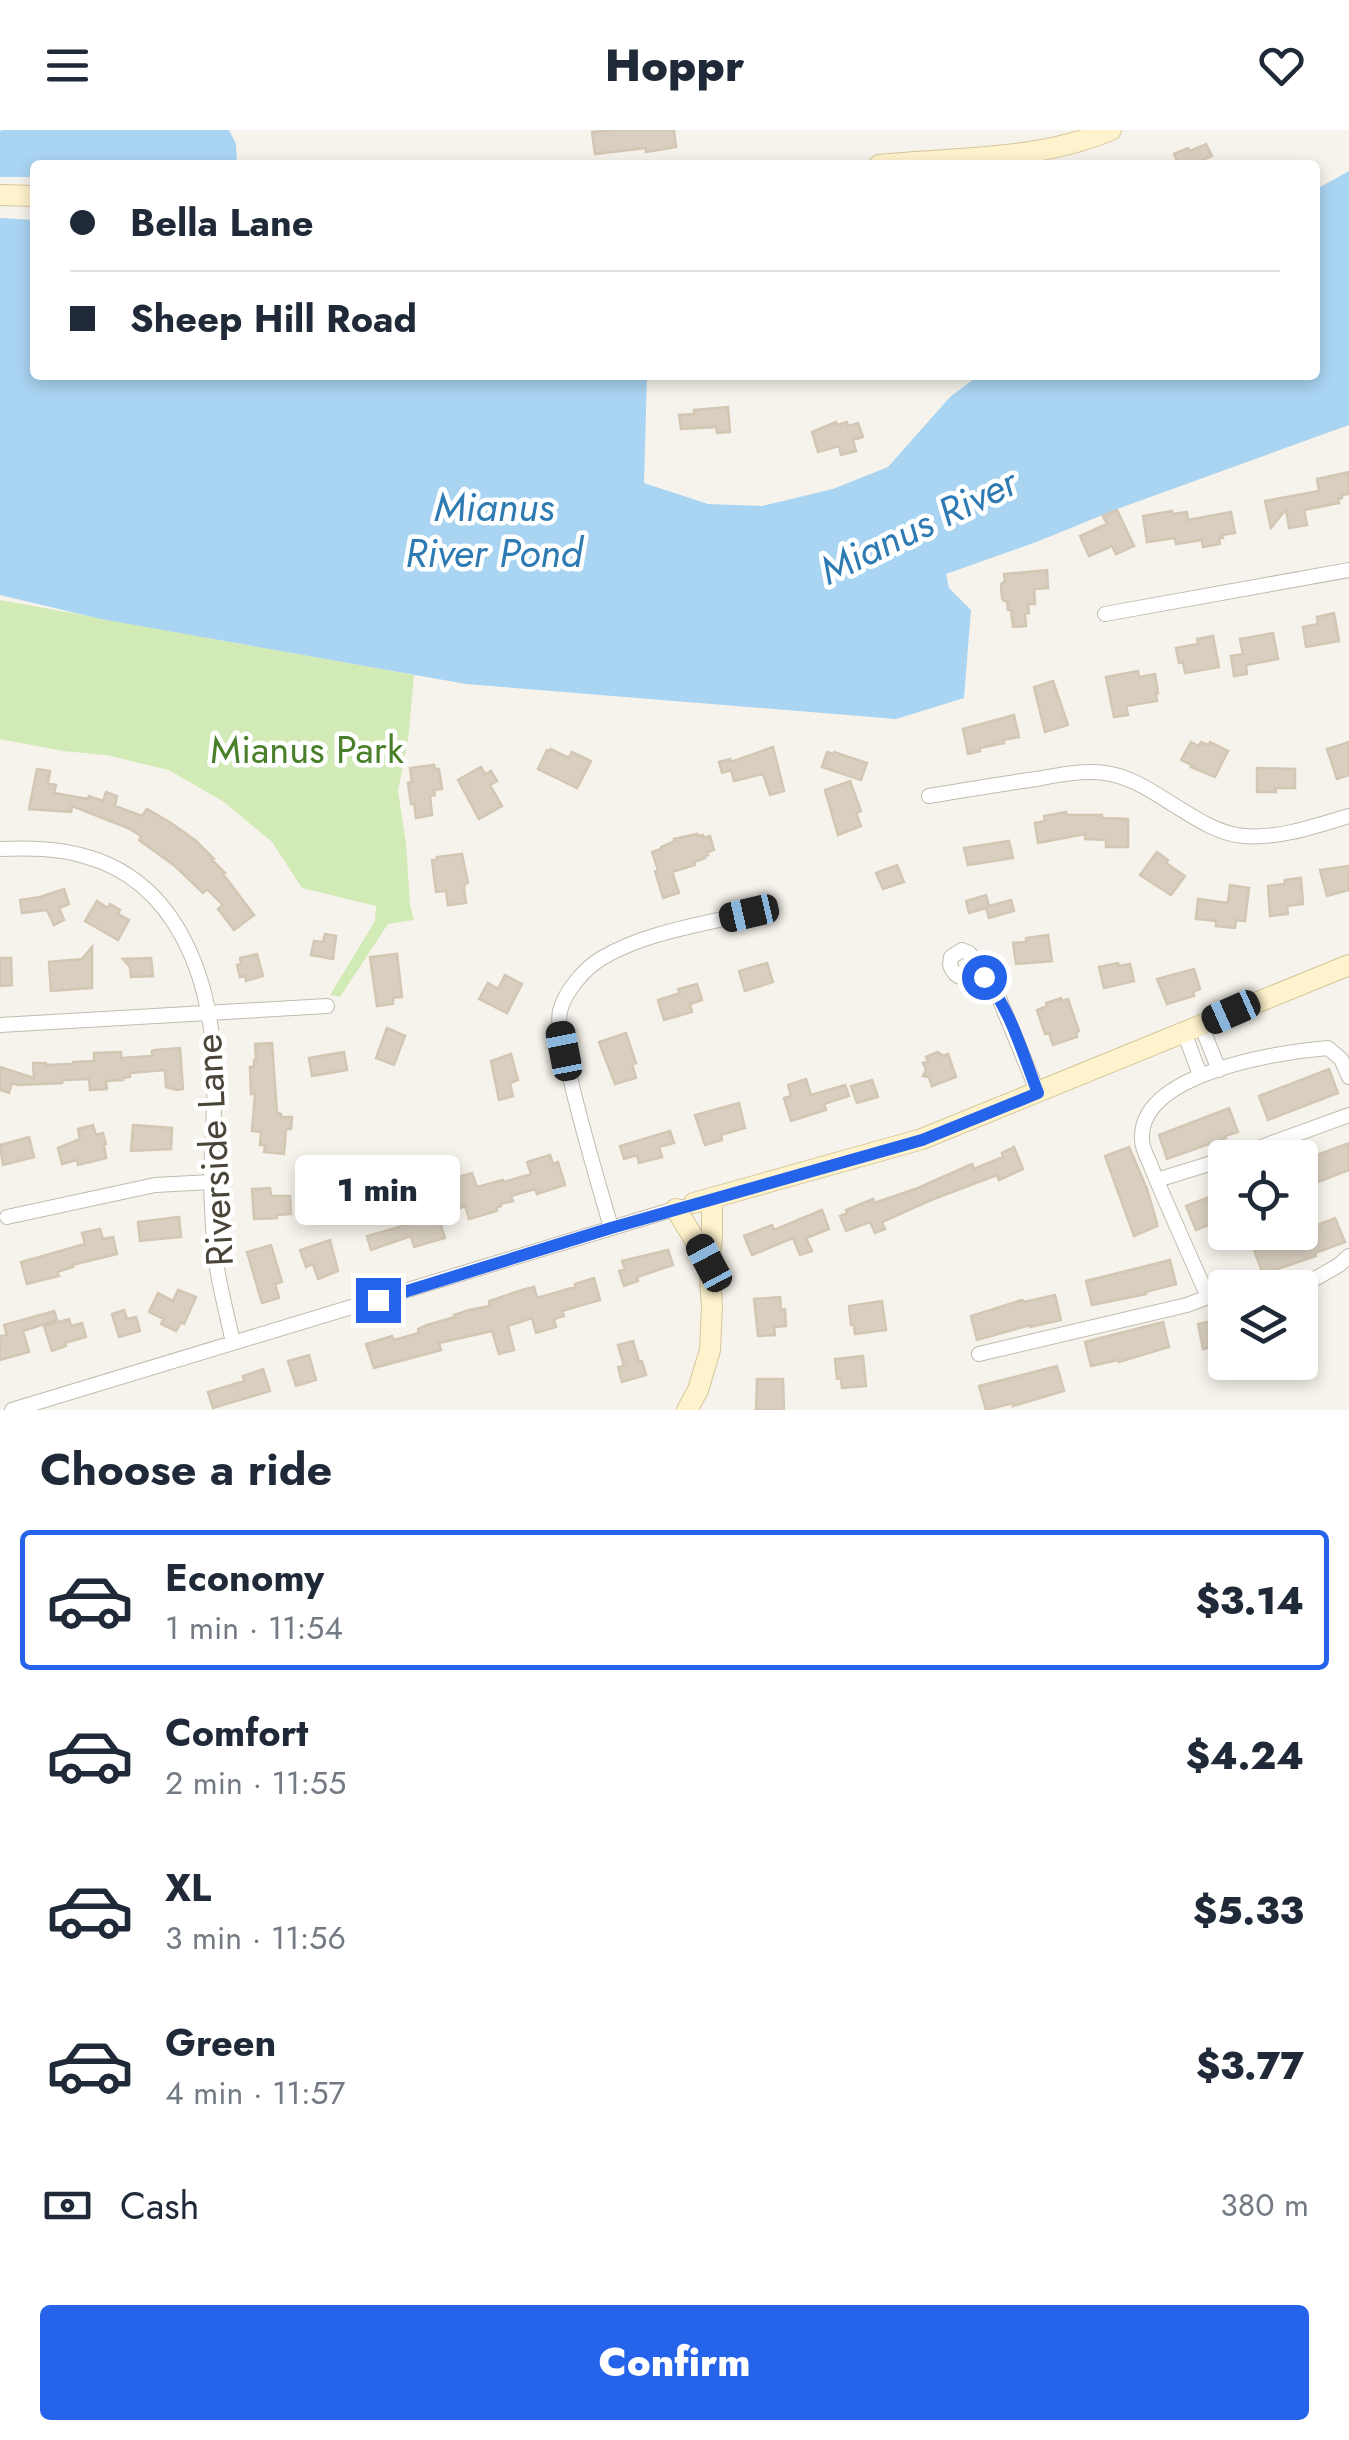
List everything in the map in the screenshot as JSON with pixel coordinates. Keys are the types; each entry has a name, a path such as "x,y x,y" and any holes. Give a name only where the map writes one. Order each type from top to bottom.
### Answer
{"street":[{"path":"935,160 1036,151 1111,130"},
{"path":"0,195 30,196"},
{"path":"1104,614 1349,570"},
{"path":"930,796 1063,774 1101,772 1135,783 1218,830 1242,836 1294,831 1349,816"},
{"name":"Riverside Lane","path":"0,849 78,854 105,863 134,880 174,920 196,966 214,1070 211,1182 217,1269 233,1343"},
{"path":"611,1228 576,1107 560,1025 564,1002 577,980 600,959 643,940 749,913"},
{"path":"12,1410 694,1203 922,1140 1349,965"},
{"path":"984,977 996,991 1038,1093"},
{"path":"0,1025 327,1006"},
{"path":"1192,1029 1219,1070"},
{"path":"1192,1029 1200,1075"},
{"path":"979,1354 1208,1297 1142,1141 1146,1112 1174,1087 1200,1075 1287,1052 1328,1048 1342,1059 1349,1077"},
{"path":"1279,1140 1349,1115"},
{"path":"1157,1180 1208,1164"},
{"path":"7,1217 155,1184 211,1182"},
{"path":"694,1203 712,1236 709,1263"},
{"path":"687,1410 698,1390 710,1350 712,1307 709,1263 694,1203"},
{"path":"1318,1277 1349,1256"}],"green space":[{"name":"Mianus Park","path":"0,600 414,675 398,791 414,920 388,924 340,997 330,995 375,921 376,906 302,888 272,842 224,802 169,770 106,755 0,739"}],"water":[{"path":"229,130 236,144 237,160 30,160 30,177 0,177 0,131"},
{"name":"Mianus River Pond","path":"1349,171 1349,425 946,574 949,588 971,610 964,698 896,719 466,684 101,619 0,595 0,218 30,220 30,380 647,380 644,483 708,504 762,506 833,489 888,467 950,397 972,380 1320,380 1320,187"}],"building":[{"path":"674,130 676,147 595,154 592,132"},
{"path":"1206,144 1212,156 1177,160 1174,154 1188,148 1190,151"},
{"path":"728,407 730,432 717,433 716,427 681,429 679,415"},
{"path":"836,422 847,422 848,426 858,423 863,437 853,440 856,451 841,455 839,446 818,452 812,432"},
{"path":"1349,472 1349,494 1342,495 1339,503 1304,510 1307,525 1289,528 1286,509 1271,528 1265,501 1319,491 1317,479"},
{"path":"1117,510 1134,546 1116,554 1112,546 1089,556 1080,536 1107,524 1103,516"},
{"path":"1187,512 1188,520 1231,512 1235,533 1222,535 1220,544 1203,547 1202,540 1176,544 1175,538 1147,542 1143,516"},
{"path":"1047,570 1048,588 1034,589 1035,604 1028,604 1026,626 1013,627 1011,610 1002,598 1004,574"},
{"path":"1334,613 1339,641 1306,647 1303,627 1318,624 1317,617"},
{"path":"1273,633 1278,659 1246,665 1247,674 1234,676 1231,656 1243,654 1240,639"},
{"path":"1213,636 1219,667 1185,673 1176,648"},
{"path":"1138,671 1139,677 1155,674 1157,701 1126,706 1128,715 1114,717 1106,677"},
{"path":"1053,681 1068,725 1045,732 1034,687"},
{"path":"1014,715 1019,737 968,754 963,729"},
{"path":"1191,742 1199,746 1201,742 1210,742 1228,751 1215,777 1181,760"},
{"path":"1349,742 1349,775 1337,779 1327,749"},
{"path":"773,747 784,791 770,795 763,774 734,781 731,770 722,773 719,762 731,762"},
{"path":"551,749 569,758 572,752 591,761 577,788 538,769"},
{"path":"827,752 867,763 861,780 822,767"},
{"path":"434,765 439,769 442,789 434,790 435,795 430,796 432,815 416,818 408,783 412,782 410,768"},
{"path":"481,767 485,774 491,771 497,781 490,785 502,806 479,819 458,780"},
{"path":"1257,768 1295,769 1295,788 1257,792"},
{"path":"37,769 50,771 48,783 56,785 54,793 103,801 106,792 117,796 115,806 142,816 147,809 171,823 214,859 254,915 234,930 218,909 223,905 207,889 203,893 128,828 72,806 71,812 29,809"},
{"path":"850,781 861,811 856,813 861,826 838,835 825,790"},
{"path":"1066,812 1128,819 1128,847 1106,847 1106,840 1085,839 1085,834 1038,843 1035,823 1045,821 1044,816"},
{"path":"697,834 710,836 714,850 695,865 672,872 679,893 663,898 652,852 674,839"},
{"path":"1009,841 1013,858 968,865 964,848"},
{"path":"1157,852 1185,876 1171,895 1140,875"},
{"path":"462,854 468,883 464,888 466,903 448,905 446,891 436,892 432,860"},
{"path":"897,865 904,882 883,889 876,873"},
{"path":"1349,866 1349,890 1327,896 1320,870"},
{"path":"1301,878 1303,904 1287,906 1288,914 1270,916 1268,886"},
{"path":"1230,885 1249,888 1245,921 1236,920 1235,928 1196,919 1198,899 1228,903"},
{"path":"64,889 69,904 59,908 64,920 54,925 47,910 22,913 20,900"},
{"path":"986,895 989,906 1011,900 1014,911 989,918 986,908 969,913 966,901"},
{"path":"97,901 108,908 110,904 129,920 118,940 85,921"},
{"path":"325,934 336,936 333,959 311,955 314,941 323,942"},
{"path":"1048,935 1052,961 1016,964 1013,943"},
{"path":"92,947 92,988 51,991 49,962 82,959"},
{"path":"257,954 263,976 246,981 245,976 240,977 237,965 241,964 240,958"},
{"path":"397,954 402,997 393,998 393,1004 377,1006 370,957"},
{"path":"0,958 11,958 12,985 0,986"},
{"path":"151,958 153,976 131,977 130,967 123,959"},
{"path":"767,963 773,982 745,991 739,971"},
{"path":"1130,964 1134,981 1104,988 1099,967"},
{"path":"1194,969 1200,989 1193,992 1194,996 1167,1004 1157,979"},
{"path":"505,975 522,984 507,1013 479,999 488,983 498,989"},
{"path":"697,984 702,1000 690,1004 692,1012 664,1020 658,1000"},
{"path":"1061,998 1068,999 1079,1031 1077,1037 1053,1045 1037,1010"},
{"path":"387,1028 405,1036 394,1065 376,1058"},
{"path":"626,1033 636,1063 632,1064 636,1078 615,1084 599,1042"},
{"path":"272,1043 277,1113 292,1117 291,1129 286,1129 284,1154 264,1152 261,1132 252,1131 255,1094 251,1094 250,1067 254,1067 256,1060 255,1044"},
{"path":"180,1048 183,1089 166,1087 165,1070 130,1073 123,1080 106,1081 107,1089 90,1090 89,1079 12,1083 9,1093 0,1090 0,1067 34,1078 33,1063 94,1061 94,1053 121,1052 121,1058 152,1056 155,1050"},
{"path":"344,1052 347,1070 312,1076 309,1058"},
{"path":"938,1052 948,1054 956,1077 932,1086 929,1077 923,1076 923,1063 928,1061 926,1057"},
{"path":"511,1054 518,1080 510,1083 513,1096 499,1100 491,1061"},
{"path":"1329,1069 1338,1093 1268,1120 1259,1096"},
{"path":"806,1079 811,1095 845,1085 849,1096 824,1104 826,1110 791,1121 784,1098 791,1096 788,1085"},
{"path":"872,1080 878,1097 857,1103 851,1086"},
{"path":"739,1103 745,1128 705,1145 695,1115"},
{"path":"1229,1108 1238,1132 1220,1140 1208,1140 1208,1144 1167,1159 1159,1135"},
{"path":"93,1125 96,1135 103,1133 106,1158 78,1165 77,1160 62,1164 58,1148 80,1139 78,1129"},
{"path":"133,1125 172,1128 171,1149 131,1151"},
{"path":"670,1131 674,1143 659,1147 662,1157 639,1163 637,1155 624,1159 620,1146"},
{"path":"29,1137 34,1157 3,1165 0,1145"},
{"path":"1349,1143 1349,1170 1318,1182 1318,1154"},
{"path":"1014,1147 1023,1169 931,1200 882,1222 885,1229 875,1233 870,1222 846,1231 840,1216 846,1210 918,1188 972,1164 974,1169 1003,1157 1002,1153"},
{"path":"1129,1147 1157,1223 1134,1236 1105,1156"},
{"path":"550,1155 553,1164 558,1162 565,1185 537,1194 535,1189 511,1196 513,1201 500,1204 497,1211 469,1219 465,1206 460,1208 458,1202 433,1209 428,1194 453,1186 458,1177 472,1173 477,1187 504,1182 531,1174 527,1162"},
{"path":"270,1188 271,1196 290,1196 291,1214 254,1219 252,1189"},
{"path":"1208,1198 1208,1225 1196,1230 1186,1206"},
{"path":"822,1210 829,1229 806,1238 812,1251 800,1255 793,1238 752,1255 744,1236 772,1225 774,1230"},
{"path":"438,1216 445,1238 414,1247 411,1236 371,1250 367,1236"},
{"path":"179,1217 181,1237 140,1241 138,1222"},
{"path":"1335,1218 1345,1242 1275,1270 1262,1270 1254,1250 1318,1250 1318,1225"},
{"path":"100,1229 103,1239 113,1237 117,1254 72,1265 57,1272 59,1276 27,1284 21,1262 85,1244 82,1233"},
{"path":"330,1240 338,1271 318,1279 313,1264 306,1267 300,1250"},
{"path":"271,1245 282,1282 275,1284 279,1298 262,1303 247,1252"},
{"path":"668,1250 673,1265 637,1277 638,1281 624,1286 619,1271 625,1269 622,1261"},
{"path":"1170,1260 1176,1284 1092,1305 1086,1281"},
{"path":"594,1278 600,1300 562,1311 564,1316 554,1319 556,1327 536,1333 532,1318 508,1326 514,1350 499,1354 492,1331 439,1343 441,1350 374,1368 366,1344 419,1333 418,1329 427,1325 490,1306 489,1301 522,1290 534,1287 537,1298"},
{"path":"178,1290 196,1297 184,1324 181,1322 176,1331 149,1312 158,1293 173,1301"},
{"path":"1055,1295 1061,1320 977,1340 971,1316 1022,1300"},
{"path":"780,1297 786,1326 774,1327 775,1335 758,1336 754,1299"},
{"path":"882,1301 886,1330 855,1334 849,1306"},
{"path":"124,1310 127,1319 136,1317 140,1331 119,1337 112,1314"},
{"path":"54,1311 57,1320 23,1331 29,1352 0,1360 0,1336 7,1335 4,1325"},
{"path":"69,1319 71,1326 82,1323 86,1337 52,1351 44,1326"},
{"path":"1163,1322 1169,1347 1091,1366 1085,1342"},
{"path":"1208,1322 1208,1348 1203,1349 1198,1324"},
{"path":"633,1341 646,1375 622,1382 618,1367 624,1366 618,1345"},
{"path":"309,1355 316,1380 296,1386 288,1361"},
{"path":"863,1356 866,1386 842,1388 835,1359"},
{"path":"1057,1366 1064,1391 986,1410 979,1386"},
{"path":"263,1369 270,1391 213,1408 208,1392 244,1381 243,1376"},
{"path":"757,1379 783,1379 784,1410 756,1410"}],"route":[{"path":"378,1300 749,1187 922,1140 1038,1093 996,991 984,977"}],"water label":[{"name":"Mianus River","path":"918,526"}]}
